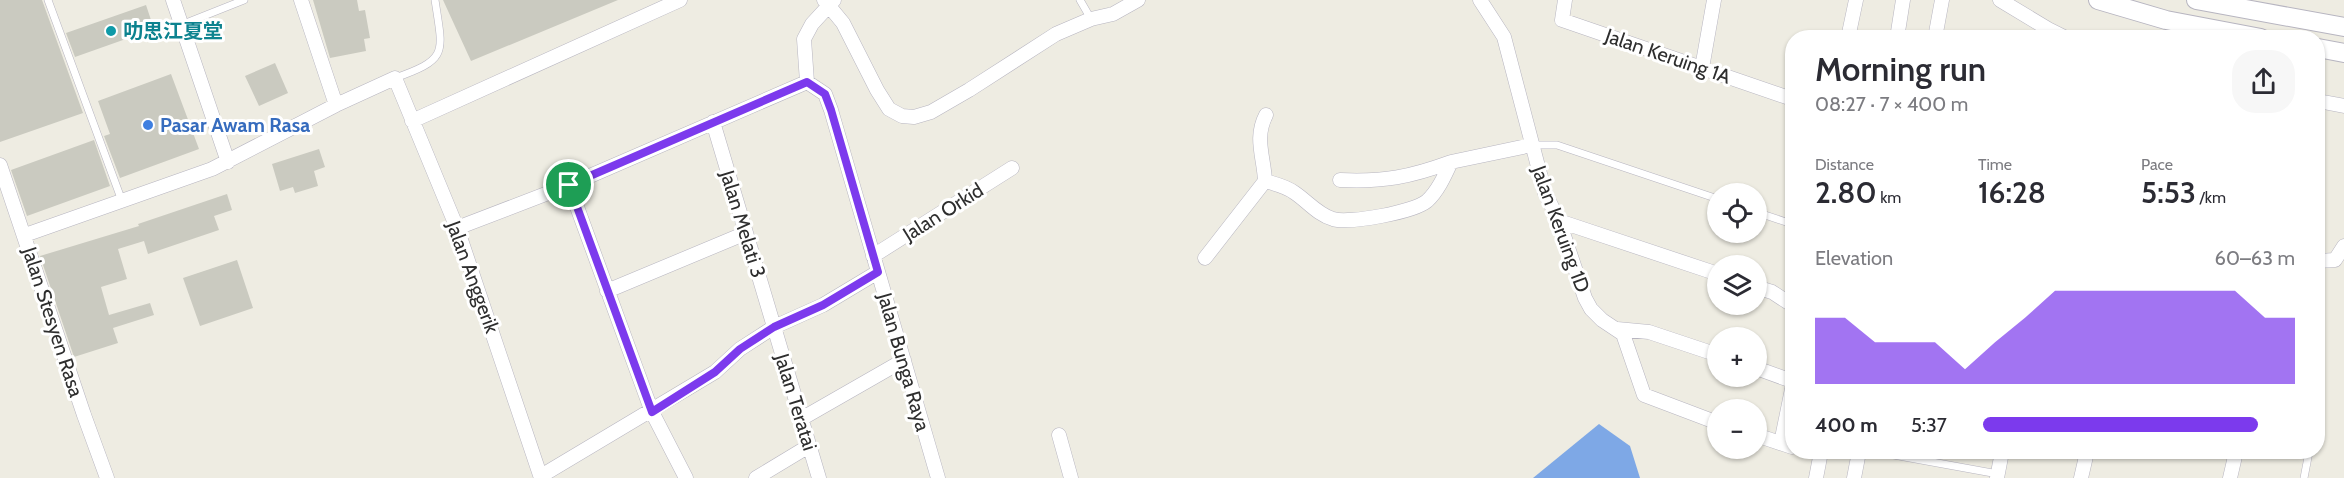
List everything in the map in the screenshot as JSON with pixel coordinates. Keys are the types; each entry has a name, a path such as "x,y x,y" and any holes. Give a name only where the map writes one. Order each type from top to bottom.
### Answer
{"main road":[{"path":"2098,0 2166,20 2219,30"},
{"path":"2196,0 2250,5 2344,27"},
{"path":"2325,49 2344,53"}],"street":[{"path":"173,0 228,162"},
{"path":"301,0 336,105"},
{"path":"412,121 680,0"},
{"path":"457,228 569,185 807,82 804,39 829,2 843,23 889,109 902,116 914,117 931,112 959,96 1056,34 1091,19 1113,14 1138,0"},
{"name":"Jalan Keruing 1D","path":"1480,0 1504,37 1545,194 1558,220 1585,298 1591,309 1602,320 1623,334 1644,395 1707,419"},
{"name":"Jalan Keruing 1A","path":"1565,0 1562,20 1785,97"},
{"path":"1702,68 1714,0"},
{"path":"1850,30 1856,0"},
{"path":"1898,30 1903,0"},
{"path":"1936,30 1942,0"},
{"path":"2000,0 2050,30"},
{"path":"25,236 228,162 336,105 395,78"},
{"name":"Jalan Anggerik","path":"395,78 457,228 541,477"},
{"name":"Jalan Bunga Raya","path":"807,82 825,94 831,110 938,478"},
{"path":"2325,102 2344,106"},
{"path":"1205,258 1265,181 1259,137 1260,127 1266,115"},
{"name":"Jalan Melati 3","path":"713,122 774,327"},
{"path":"1340,180 1384,181 1451,162 1532,145"},
{"path":"1265,181 1295,192 1313,208 1333,219 1356,220 1394,213 1426,202 1441,183 1451,162"},
{"name":"Jalan Stesyen Rasa","path":"0,165 107,478"},
{"name":"Jalan Orkid","path":"873,255 1012,168"},
{"path":"569,185 652,412 686,478"},
{"path":"1558,220 1707,270"},
{"path":"607,291 746,233"},
{"path":"2325,261 2335,260 2344,246"},
{"path":"541,477 715,372 740,349 774,327 833,300 878,272"},
{"path":"1767,290 1785,300"},
{"name":"Jalan Teratai","path":"774,327 819,478"},
{"path":"1617,328 1649,332 1707,351"},
{"path":"801,419 904,360"},
{"path":"1767,372 1785,378"},
{"path":"1059,435 1071,478"},
{"path":"1767,439 1785,444"},
{"path":"756,478 809,446"},
{"path":"1816,459 1816,478"},
{"path":"1854,478 1858,459"},
{"path":"1997,476 2001,459"},
{"path":"2081,478 2085,459"},
{"path":"2230,478 2234,459"}],"lane":[{"path":"48,0 122,201"},
{"path":"181,25 244,0"},
{"path":"395,78 422,69 432,63 438,53 441,37 435,0"},
{"path":"1080,0 1091,19"},
{"path":"1532,145 1557,145 1707,195"},
{"path":"1767,216 1785,222"},
{"path":"1912,459 1997,476"},
{"path":"2304,478 2308,459"}],"water":[{"path":"1599,424 1630,446 1640,478 1533,478"}],"building":[{"path":"0,0 42,0 83,113 0,142"},
{"path":"313,0 357,0 359,11 365,10 370,38 364,39 366,51 330,58"},
{"path":"443,0 618,0 471,61"},
{"name":"叻思江夏堂","path":"146,5 154,29 75,57 66,33"},
{"path":"275,63 288,93 259,106 245,76"},
{"name":"Pasar Awam Rasa","path":"171,74 199,149 120,178 104,136 110,134 98,101"},
{"path":"94,140 110,186 27,216 11,170"},
{"path":"319,149 325,167 314,171 318,186 295,193 293,187 280,191 272,164"},
{"path":"227,194 232,210 214,216 219,230 148,254 144,241 118,249 127,279 101,287 109,315 150,303 154,315 113,328 118,343 74,357 40,256 139,226 138,224"},
{"path":"237,260 253,308 200,326 183,278"}],"place":[{"name":"叻思江夏堂","path":"111,31"},
{"name":"Pasar Awam Rasa","path":"148,125"}],"route":[{"path":"807,82 825,94 831,110 878,272 843,295 774,327 752,340 715,372 652,412 569,185 807,82"}]}
